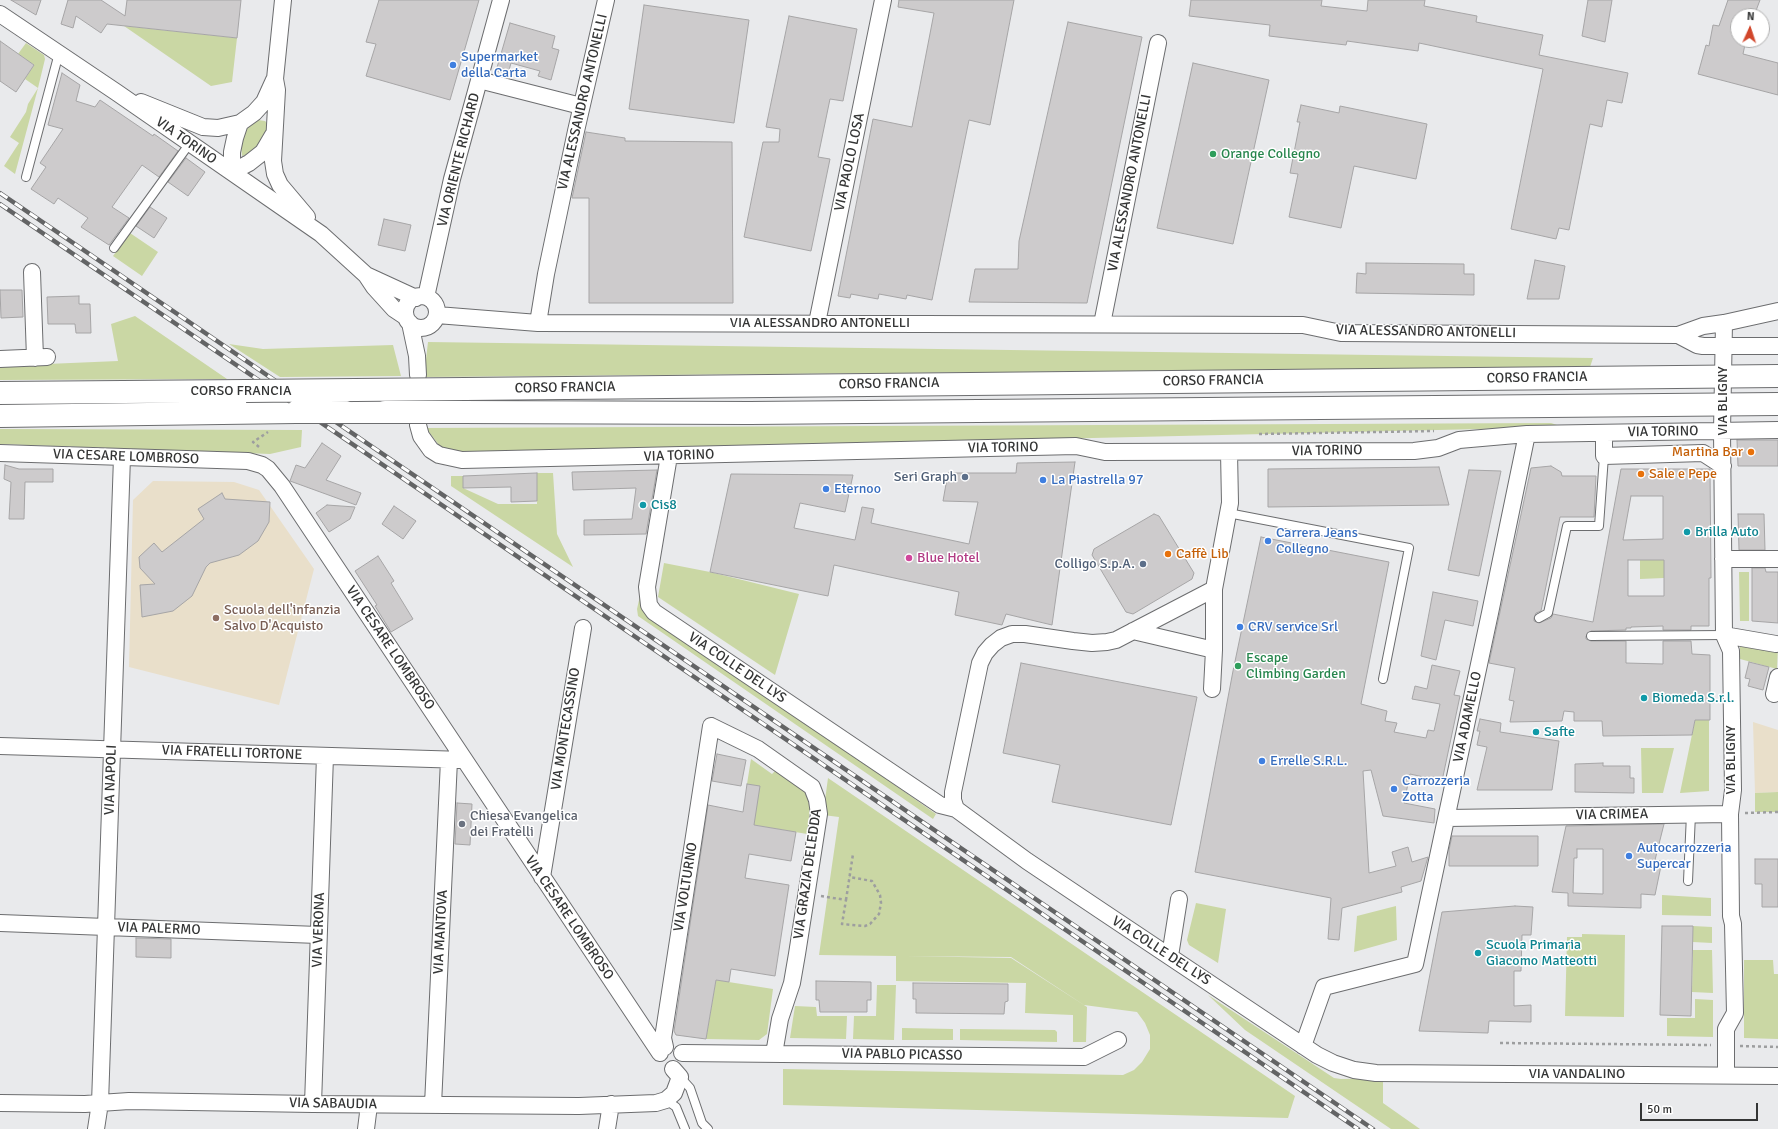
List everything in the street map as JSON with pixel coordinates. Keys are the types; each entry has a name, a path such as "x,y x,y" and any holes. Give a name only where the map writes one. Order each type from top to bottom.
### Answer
{"main road":[{"name":"CORSO FRANCIA","path":"0,393 1778,376"},
{"name":"CORSO FRANCIA","path":"0,416 273,421 461,412 750,413 1778,404"}],"street":[{"path":"283,0 275,78 277,90 273,160 275,174 280,185 321,234"},
{"name":"VIA ORIENTE RICHARD","path":"421,297 501,0"},
{"name":"VIA ALESSANDRO ANTONELLI","path":"538,323 546,274 581,106 606,0"},
{"name":"VIA PAOLO LOSA","path":"817,323 883,0"},
{"name":"VIA TORINO","path":"0,14 116,92 321,234 366,275 374,288 394,309 418,328 432,324 437,315 434,302 366,275"},
{"name":"VIA ALESSANDRO ANTONELLI","path":"1102,324 1158,43"},
{"path":"116,92 203,127 218,128 240,123 254,113 264,102 275,78"},
{"path":"479,80 581,106"},
{"path":"240,123 234,138 232,172 249,163 263,152 274,134"},
{"path":"0,359 41,357 32,272"},
{"path":"418,375 417,356 406,308 412,300 421,297"},
{"name":"VIA ALESSANDRO ANTONELLI","path":"437,315 538,323 1303,325 1341,333 1678,335 1703,326 1778,312"},
{"name":"VIA BLIGNY","path":"1724,323 1722,431 1724,635 1731,651 1733,790 1730,814 1731,916 1733,924 1735,1013 1726,1029 1726,1075"},
{"name":"VIA ALESSANDRO ANTONELLI","path":"1678,335 1697,345 1723,346"},
{"path":"1723,346 1778,346"},
{"name":"VIA TORINO","path":"418,425 421,436 431,450 439,455 462,460 1076,446 1105,452 1414,450 1438,448 1459,440 1527,434 1722,431"},
{"path":"1722,431 1778,430"},
{"path":"1604,433 1604,456"},
{"name":"VIA ADAMELLO","path":"1304,1046 1324,986 1415,964 1527,434"},
{"path":"1212,689 1214,650 1214,589 1230,503 1229,452"},
{"name":"VIA CESARE LOMBROSO","path":"0,453 248,461 262,465 282,486 456,760 542,877 662,1050"},
{"name":"VIA TORINO","path":"1604,456 1703,453 1723,466"},
{"name":"VIA COLLE DEL LYS","path":"669,456 646,597 654,612 940,805 956,809 1027,861 1304,1046 1333,1063 1354,1070 1376,1073"},
{"name":"VIA NAPOLI","path":"96,1129 100,1103 107,927 111,749 122,457"},
{"path":"1723,559 1778,559"},
{"path":"956,809 953,800 953,792 978,671 985,653 992,644 1001,638 1012,634 1025,634 1092,643 1107,642 1133,631 1214,589"},
{"name":"VIA MONTECASSINO","path":"542,877 582,628"},
{"path":"1133,631 1214,650"},
{"path":"1724,635 1776,644"},
{"path":"1774,694 1778,677"},
{"name":"VIA GRAZIA DELEDDA","path":"711,726 758,750 812,787 817,800 819,814 792,983 780,1019 774,1054"},
{"name":"VIA VOLTURNO","path":"662,1050 711,726"},
{"name":"VIA FRATELLI TORTONE","path":"0,746 456,760"},
{"name":"VIA VERONA","path":"313,1104 325,756"},
{"name":"VIA MANTOVA","path":"433,1105 456,760"},
{"name":"VIA CRIMEA","path":"1447,818 1730,814"},
{"path":"1170,956 1179,899"},
{"name":"VIA PALERMO","path":"0,923 318,935"},
{"name":"VIA PABLO PICASSO","path":"682,1053 1084,1057 1118,1040"},
{"path":"666,1100 674,1093 676,1073 682,1063 682,1053 677,1047 673,1046 662,1050 659,1060 662,1066 676,1073"},
{"name":"VIA VANDALINO","path":"1376,1073 1778,1076"},
{"name":"VIA SABAUDIA","path":"0,1103 85,1104 129,1101 433,1105 611,1104 656,1103 666,1100"},
{"path":"607,1129 611,1104"},
{"path":"366,1129 370,1105"}],"lane":[{"path":"26,178 59,53"},
{"path":"114,248 190,143"},
{"path":"1539,618 1548,613 1567,526 1599,526 1604,456"},
{"path":"1228,513 1409,548 1382,679"},
{"path":"1591,636 1724,635"},
{"path":"1688,881 1691,814"},
{"path":"676,1073 690,1088 702,1123 708,1129"},
{"path":"666,1100 676,1107 685,1129"}],"path":[{"path":"262,465 264,452 253,442 273,421"},
{"path":"1730,814 1778,812"},
{"path":"850,877 872,881 880,895 881,903 879,914 870,924 865,926 842,924 853,854"},
{"path":"806,894 846,900"},
{"path":"1500,1043 1778,1047"}],"shaded area":[{"name":"Scuola dell'infanzia Salvo D'Acquisto","path":"153,481 234,482 259,490 314,569 279,705 129,667 133,500"},
{"path":"1753,722 1778,730 1778,792 1755,793"}],"green space":[{"path":"124,26 237,38 232,82 211,86"},
{"path":"26,43 44,55 45,59 38,88 25,79 34,65 18,54"},
{"path":"38,88 15,174 4,166 19,143 10,137 26,112 28,104"},
{"path":"258,120 265,121 268,124 267,138 249,154 242,156 241,145 243,135 251,123"},
{"path":"130,233 158,252 142,276 113,256"},
{"path":"135,316 227,379 0,380 0,366 118,361 111,324"},
{"path":"428,342 1593,358 1590,367 424,377"},
{"path":"229,344 263,349 393,345 401,376 280,377"},
{"path":"1551,423 1557,425 1524,428 445,453 426,428"},
{"path":"0,429 302,430 301,447 270,454 0,444"},
{"path":"537,473 553,473 557,534 573,567 451,486 451,476 463,476 463,488 498,504 537,504"},
{"path":"1640,560 1664,560 1664,578 1640,579"},
{"path":"664,563 710,572 799,594 775,675 658,597"},
{"path":"1739,572 1749,572 1749,621 1740,621"},
{"path":"642,587 645,609 936,814 933,819 638,616 637,609"},
{"path":"1740,642 1778,647 1777,669 1740,659"},
{"path":"1695,720 1709,720 1709,791 1680,793"},
{"path":"1641,748 1674,748 1663,793 1642,793"},
{"path":"751,759 772,774 777,769 807,789 811,801 807,834 754,825 747,784"},
{"path":"828,778 1295,1096 1288,1118 783,1105 783,1069 1123,1075 1134,1070 1142,1062 1150,1049 1150,1035 1145,1023 1137,1012 1084,1005 1011,957 906,956 1011,958 1087,1007 1086,1042 1073,1042 1073,1015 1025,1013 1026,983 896,981 896,956 819,955 839,817 823,815"},
{"path":"1778,792 1778,812 1755,812 1755,793"},
{"path":"1662,895 1711,898 1711,916 1662,915"},
{"path":"1196,903 1226,909 1218,963 1189,945 1187,940"},
{"path":"1396,906 1397,940 1354,952 1357,916"},
{"path":"1693,926 1712,927 1712,943 1693,942"},
{"path":"1582,934 1625,935 1624,1017 1565,1016 1567,937 1582,937"},
{"path":"1693,950 1712,950 1713,993 1692,992"},
{"path":"1744,960 1773,960 1774,974 1778,974 1778,1039 1744,1038"},
{"path":"716,980 773,989 767,1034 759,1040 706,1039"},
{"path":"877,985 896,985 894,1040 853,1039 854,1016 876,1016"},
{"path":"1208,995 1334,1078 1383,1078 1383,1103 1420,1129 1391,1129 1245,1030"},
{"path":"1695,999 1713,1000 1713,1037 1667,1036 1667,1018 1695,1018"},
{"path":"795,1006 816,1007 817,1016 847,1016 846,1039 790,1038"},
{"path":"902,1028 953,1029 953,1040 902,1040"},
{"path":"960,1029 1055,1030 1057,1032 1057,1042 960,1040"}],"building":[{"path":"11,0 41,0 36,15"},
{"path":"68,0 101,0 125,16 127,0 241,0 237,38 107,24 101,33 76,16 73,28 61,24"},
{"path":"379,0 479,0 450,100 366,76 376,44 366,42"},
{"path":"899,0 1014,0 990,125 969,120 932,300 907,295 906,299 879,294 878,299 851,294 850,298 838,296 873,119 912,127 934,13 898,7"},
{"path":"1191,0 1322,0 1321,6 1367,11 1368,0 1425,0 1424,6 1477,16 1476,22 1543,35 1539,55 1628,73 1622,103 1607,100 1602,127 1590,124 1569,230 1559,228 1556,239 1511,229 1543,69 1419,43 1418,51 1347,41 1346,45 1269,36 1270,25 1189,16"},
{"path":"1588,0 1612,0 1605,42 1582,36"},
{"path":"1728,0 1760,0 1757,8 1730,8 1730,48 1744,48 1743,54 1778,63 1778,95 1698,74 1706,45 1709,46 1713,25 1719,26"},
{"path":"644,5 749,20 734,123 629,109"},
{"path":"789,16 857,29 843,101 830,99 818,157 830,159 811,251 744,237 763,142 779,142 780,129 766,127"},
{"path":"1068,22 1142,37 1087,303 969,302 975,269 1018,269 1019,241"},
{"path":"510,23 555,36 552,48 559,50 551,80 538,76 540,71 511,63 508,74 496,71"},
{"path":"0,41 34,65 16,92 0,81"},
{"name":"Orange Collegno","path":"1193,63 1269,80 1233,244 1157,228"},
{"path":"62,73 80,85 76,101 95,107 100,100 178,151 159,177 142,165 112,207 129,218 109,245 81,227 88,218 58,198 54,204 31,189 46,167 40,163 63,129 48,125"},
{"path":"1301,105 1339,113 1340,106 1427,124 1416,179 1354,166 1341,228 1289,217 1298,174 1290,173 1300,122 1297,122"},
{"path":"586,132 625,138 625,141 732,142 733,303 589,303 589,198 572,198"},
{"path":"186,158 205,172 188,196 168,182"},
{"path":"150,207 167,218 154,238 136,226"},
{"path":"384,219 411,225 405,251 378,245"},
{"path":"1535,260 1565,266 1559,299 1527,299"},
{"path":"1366,263 1464,264 1464,274 1474,274 1474,295 1356,293 1357,273 1366,274"},
{"path":"0,290 22,290 23,317 1,318"},
{"path":"79,296 79,304 90,304 91,333 76,333 75,324 48,324 47,297"},
{"name":"Martina Bar","path":"1737,440 1778,440 1778,466 1738,466"},
{"path":"322,443 341,456 326,480 361,493 356,505 290,481 296,465 305,468"},
{"path":"1075,462 1052,625 1006,614 1002,625 955,615 959,592 834,565 828,596 710,572 731,474 853,475 845,512 800,503 794,528 855,540 862,507 874,509 871,523 969,544 978,502 943,501 948,473 1016,473 1017,463"},
{"path":"5,465 19,469 53,469 53,482 25,482 24,519 9,519 11,482 4,479"},
{"path":"1551,466 1561,472 1562,476 1596,476 1594,517 1560,517 1541,611 1536,613 1534,618 1534,621 1539,623 1551,618 1553,614 1593,622 1621,469 1710,469 1711,578 1709,578 1709,626 1691,626 1691,630 1663,630 1663,626 1631,627 1626,628 1626,630 1591,631 1586,636 1586,639 1591,641 1626,641 1626,663 1663,664 1663,641 1691,641 1692,654 1710,655 1710,720 1695,720 1692,735 1603,736 1602,721 1574,721 1574,712 1564,711 1562,721 1510,722 1514,701 1509,700 1515,668 1489,663 1531,468","holes":["1631,496 1663,496 1663,539 1623,540","1628,560 1664,560 1664,596 1628,596"]},
{"path":"1439,467 1449,505 1268,507 1268,469"},
{"name":"Cis8","path":"657,470 646,534 584,535 584,520 632,519 636,488 573,490 572,472"},
{"path":"1469,470 1501,471 1479,576 1448,570"},
{"path":"537,473 537,501 511,502 511,487 463,488 463,476"},
{"path":"222,493 225,499 270,502 269,522 258,541 239,555 210,563 206,567 192,596 173,611 142,617 140,585 155,584 140,568 139,557 154,543 162,552 204,519 198,509"},
{"path":"327,505 355,507 350,519 329,532 316,513"},
{"path":"394,506 416,521 403,539 382,524"},
{"path":"1154,514 1159,516 1194,573 1192,579 1133,614 1126,612 1092,555 1094,549"},
{"path":"1738,514 1764,514 1765,550 1739,550"},
{"path":"1261,537 1389,562 1361,704 1387,711 1385,721 1397,723 1394,732 1426,738 1428,730 1434,731 1440,704 1412,699 1415,686 1427,689 1432,665 1460,671 1454,695 1460,696 1442,781 1410,774 1404,803 1435,809 1434,823 1383,816 1371,770 1363,771 1369,873 1396,866 1392,852 1408,847 1412,862 1428,857 1421,881 1401,887 1402,892 1342,908 1339,940 1328,939 1331,898 1195,872 1233,671"},
{"path":"378,556 394,581 391,583 413,619 391,632 375,606 377,605 355,571"},
{"path":"1752,568 1765,568 1766,572 1778,572 1778,623 1752,621"},
{"path":"1433,592 1478,601 1473,626 1445,620 1436,660 1421,656"},
{"path":"1749,662 1769,667 1763,690 1748,686 1750,679 1745,678"},
{"path":"1021,663 1197,697 1171,825 1052,802 1060,765 1003,753"},
{"path":"1480,719 1501,723 1500,732 1559,741 1552,790 1477,790 1487,747 1477,745 1480,731 1477,731"},
{"path":"717,754 746,760 741,786 712,781"},
{"path":"1603,763 1603,766 1630,766 1630,778 1634,778 1634,793 1575,792 1575,764"},
{"path":"747,784 760,786 754,825 796,832 791,861 749,854 745,878 789,885 775,976 731,969 729,982 716,980 706,1039 676,1035 674,1031 708,805 743,812"},
{"name":"Chiesa Evangelica dei Fratelli","path":"457,803 472,804 470,845 455,844"},
{"path":"1664,824 1655,860 1662,861 1655,895 1641,894 1641,908 1568,906 1568,893 1552,892 1566,826","holes":["1577,849 1603,849 1603,894 1573,893 1574,858 1577,858"]},
{"path":"1452,836 1538,836 1538,866 1449,866 1449,850"},
{"path":"1755,859 1778,859 1778,907 1762,907 1762,884 1755,884"},
{"name":"Scuola Primaria Giacomo Matteotti","path":"1515,906 1533,907 1531,935 1522,935 1521,971 1514,971 1514,1006 1531,1005 1531,1022 1489,1021 1488,1033 1419,1031 1442,912"},
{"path":"1662,926 1693,926 1691,1016 1660,1015"},
{"path":"136,938 171,939 171,958 136,957"},
{"path":"816,981 871,982 871,1000 867,1000 867,1012 820,1012 819,1000 816,1000"},
{"path":"913,983 1008,984 1008,1001 1005,1002 1004,1014 916,1013 916,999 913,999"}],"railway":[{"path":"0,193 1373,1129"},
{"path":"0,204 1358,1129"}],"place":[{"name":"Supermarket della Carta","path":"453,65"},
{"name":"Orange Collegno","path":"1213,154"},
{"name":"Martina Bar","path":"1751,452"},
{"name":"Sale e Pepe","path":"1641,474"},
{"name":"Seri Graph","path":"965,477"},
{"name":"La Piastrella 97","path":"1043,480"},
{"name":"Eternoo","path":"826,489"},
{"name":"Cis8","path":"643,505"},
{"name":"Brilla Auto","path":"1687,532"},
{"name":"Carrera Jeans Collegno","path":"1268,541"},
{"name":"Caffè Lib","path":"1168,554"},
{"name":"Blue Hotel","path":"909,558"},
{"name":"Colligo S.p.A.","path":"1143,564"},
{"name":"Scuola dell'infanzia Salvo D'Acquisto","path":"216,618"},
{"name":"CRV service Srl","path":"1240,627"},
{"name":"Escape Climbing Garden","path":"1238,666"},
{"name":"Biomeda S.r.l.","path":"1644,698"},
{"name":"Safte","path":"1536,732"},
{"name":"Errelle S.R.L.","path":"1262,761"},
{"name":"Carrozzeria Zotta","path":"1394,789"},
{"name":"Chiesa Evangelica dei Fratelli","path":"462,824"},
{"name":"Autocarrozzeria Supercar","path":"1629,856"},
{"name":"Scuola Primaria Giacomo Matteotti","path":"1478,953"}]}
